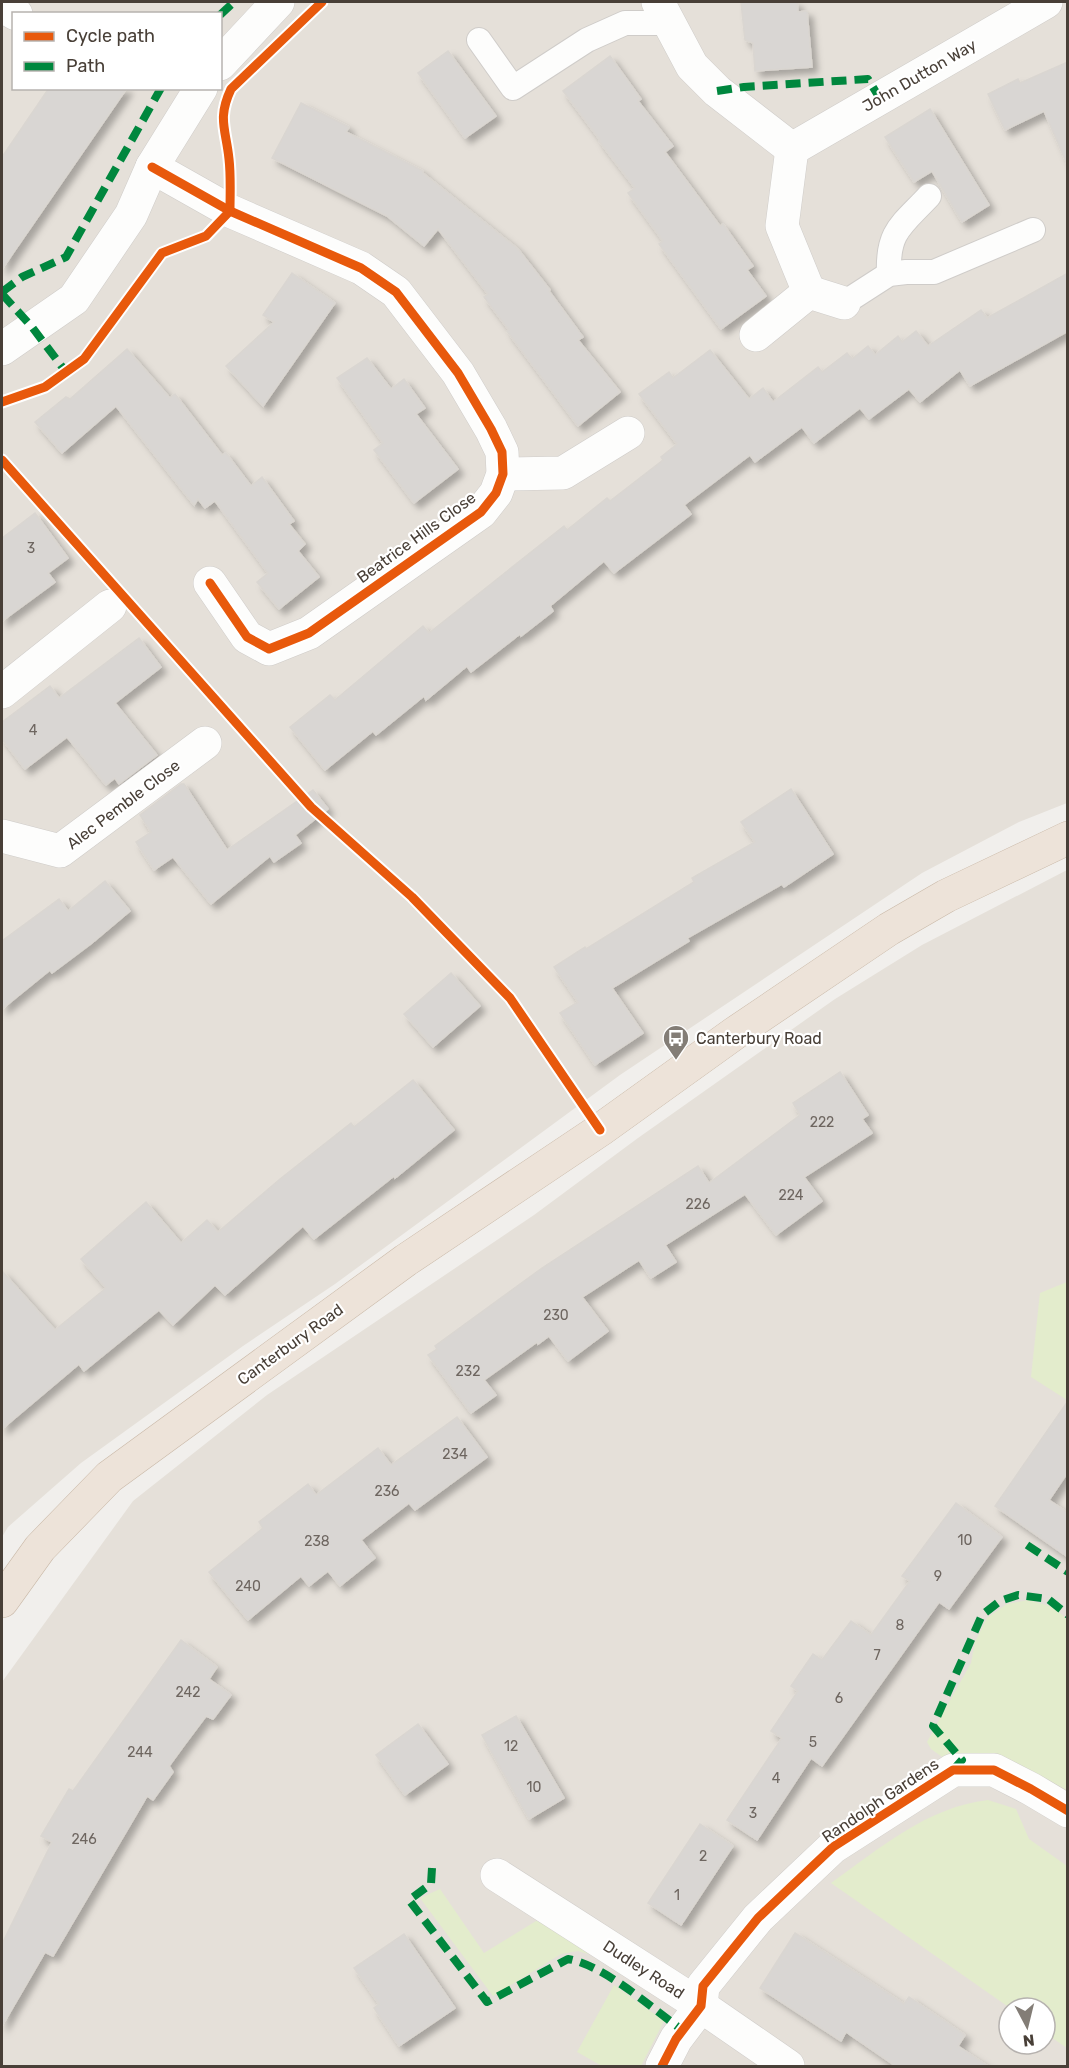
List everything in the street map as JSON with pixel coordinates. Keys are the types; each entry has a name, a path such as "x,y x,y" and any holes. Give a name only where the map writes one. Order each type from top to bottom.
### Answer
{"highway":[{"name":"Canterbury Road","path":"2,1601 40,1548 109,1477 406,1260 600,1130 735,1033 890,929 946,896 1068,838"}],"street":[{"path":"222,62 278,2"},
{"name":"John Dutton Way","path":"792,149 1046,2"},
{"path":"663,12 692,66 717,92 792,149 783,226 809,292"},
{"path":"2,349 74,299 131,215 152,167 200,90"},
{"path":"152,167 231,211 361,268 396,292 458,373 491,429 502,452 503,474 563,473 627,433"},
{"path":"809,292 844,303"},
{"path":"756,335 809,292"},
{"name":"Beatrice Hills Close","path":"210,583 247,637 269,649 309,633 481,512 496,493 503,474"},
{"path":"2,692 110,606"},
{"name":"Alec Pemble Close","path":"2,836 60,851 206,743"},
{"name":"Randolph Gardens","path":"662,2067 676,2039 700,2006 703,1986 758,1918 833,1847 953,1770 994,1770 1068,1811"},
{"name":"Dudley Road","path":"497,1875 700,2006 788,2067"}],"lane":[{"path":"479,40 513,88 587,40 625,23 663,12"},
{"path":"889,274 888,255 895,232 929,196"},
{"path":"844,303 889,274 934,272 1034,230"}],"shaded area":[{"path":"2,2 1067,2 1067,803 1019,822 922,873 620,1075 335,1284 243,1346 81,1463 8,1527 2,1537"},
{"path":"1067,870 1067,2066 2,2066 2,1682 133,1501 267,1395 534,1215 638,1138 835,999 922,945"}],"green space":[{"path":"1067,1282 1067,1400 1031,1377 1040,1293"},
{"path":"1028,1600 1053,1607 1067,1619 1067,1795 995,1753 948,1761 931,1749 927,1742 971,1663 975,1642 987,1618 1007,1604"},
{"path":"988,1800 1016,1809 1029,1839 1067,1866 1067,2048 1057,2041 1057,1996 997,1996 997,1999 831,1883 905,1831 944,1811"},
{"path":"440,1889 484,1953 536,1921 553,1923 602,1958 578,1951 561,1954 493,1996 420,1898"},
{"path":"614,1985 664,2021 641,2066 602,2066 577,2052"}],"building":[{"path":"741,2 797,2 798,12 807,11 812,67 755,71 753,43 745,40"},
{"path":"448,51 496,116 465,138 418,73"},
{"path":"610,56 641,99 638,101 673,146 665,152 720,226 723,224 753,266 747,270 766,296 721,329 659,244 663,241 628,193 635,188 563,91"},
{"path":"1068,62 1068,166 1044,111 1005,130 988,94 1018,79 1020,83"},
{"path":"48,90 126,90 2,269 2,157"},
{"path":"301,103 349,127 346,132 423,171 518,249 583,337 578,340 620,392 578,426 507,331 509,330 484,297 488,294 438,229 424,246 387,216 272,158"},
{"path":"930,109 989,205 962,222 932,171 914,182 885,137"},
{"path":"292,273 335,303 263,406 226,366 274,322 263,315"},
{"path":"1068,273 1068,331 970,386 960,370 920,402 909,389 869,419 860,408 814,443 802,427 755,462 750,455 684,505 691,514 614,573 604,561 550,606 553,611 521,636 520,634 471,672 467,666 426,700 424,696 376,735 373,731 325,770 290,727 330,695 335,700 423,626 429,633 564,526 567,530 607,498 610,501 663,460 661,457 677,444 639,394 669,372 673,378 710,350 749,399 763,388 773,402 818,367 822,372 847,353 852,359 868,346 875,355 898,336 902,342 916,331 928,346 981,310 987,318"},
{"path":"127,349 170,398 175,394 222,455 226,453 251,486 262,477 294,521 289,524 305,544 298,551 319,577 279,609 257,582 268,573 215,501 205,508 198,499 194,505 116,406 62,453 35,422 66,397 70,399"},
{"path":"367,358 391,389 404,379 425,408 416,414 458,469 414,503 374,450 383,443 337,378"},
{"path":"35,513 68,558 48,573 55,582 2,621 2,538"},
{"path":"139,638 161,667 115,703 157,755 119,784 115,778 106,785 67,737 25,769 2,739 2,722 50,686 59,698"},
{"path":"184,784 227,850 313,790 328,809 295,835 301,843 274,862 270,856 211,904 173,857 154,870 136,842 151,832 140,815"},
{"path":"791,789 833,854 784,887 782,884 687,938 689,941 612,988 643,1033 595,1065 560,1013 578,1002 554,967 694,882 692,878 755,842 741,822"},
{"path":"105,881 130,911 92,943 52,973 50,970 2,1009 2,941 59,899 68,911"},
{"path":"451,973 480,1006 433,1047 404,1014"},
{"path":"840,1072 868,1115 862,1119 872,1133 804,1177 822,1201 776,1235 745,1194 665,1245 676,1262 651,1278 639,1260 582,1297 608,1331 568,1361 549,1336 538,1344 537,1342 484,1380 496,1395 471,1413 428,1355 437,1349 435,1346 542,1268 698,1166 709,1183 800,1115 793,1103"},
{"path":"413,1080 454,1130 314,1239 303,1226 225,1295 215,1285 173,1325 159,1310 84,1371 79,1364 2,1429 2,1271 55,1330 106,1288 81,1259 146,1202 181,1243 207,1220 218,1232 351,1123 354,1127"},
{"path":"1068,1401 1068,1472 1049,1500 1068,1513 1068,1557 995,1506"},
{"path":"457,1417 487,1457 415,1510 409,1503 361,1540 375,1558 340,1586 328,1571 309,1586 301,1576 248,1620 209,1572 263,1528 259,1522 308,1484 316,1495 378,1448 391,1465"},
{"path":"956,1503 1002,1537 949,1609 939,1602 822,1766 811,1758 757,1840 727,1820 782,1738 771,1731 798,1691 791,1686 813,1654 822,1660 851,1621 871,1635 910,1581 902,1576"},
{"path":"181,1640 217,1667 209,1679 231,1695 213,1719 206,1716 185,1744 169,1766 173,1772 153,1800 147,1796 53,1956 45,1952 2,2026 2,1944 52,1842 41,1836 69,1789 73,1791"},
{"path":"516,1716 564,1798 529,1819 482,1735"},
{"path":"418,1724 448,1764 405,1795 376,1755"},
{"path":"700,1824 733,1846 681,1925 648,1903"},
{"path":"795,1933 904,2004 909,1997 965,2035 958,2046 989,2067 897,2067 846,2032 841,2041 760,1988"},
{"path":"404,1934 455,2008 399,2046 374,2008 379,2004 354,1968"}],"marked path":[{"path":"222,13 234,2"},
{"path":"717,91 744,87 868,79 879,97"},
{"path":"2,292 22,277 66,257 160,90"},
{"path":"2,294 32,327 66,372"},
{"path":"1027,1545 1068,1572"},
{"path":"953,1770 962,1760 933,1726 982,1615 1000,1601 1018,1595 1048,1599 1068,1615"},
{"path":"432,1868 431,1884 409,1900 487,2002 568,1959 582,1963 612,1978 682,2030"}],"cycle path":[{"path":"2,402 45,387 84,359 162,253 206,236 230,211 230,165 223,116 231,89 322,2"},
{"path":"152,167 230,211 361,268 396,292 458,373 502,452 503,474 496,493 481,512 309,633 269,649 247,637 210,583"},
{"path":"2,460 311,807 412,897 510,998 600,1130"},
{"path":"662,2066 676,2039 701,2006 703,1986 758,1918 833,1847 953,1770 994,1770 1068,1811"}],"place":[{"name":"Canterbury Road","path":"676,1061"}]}
